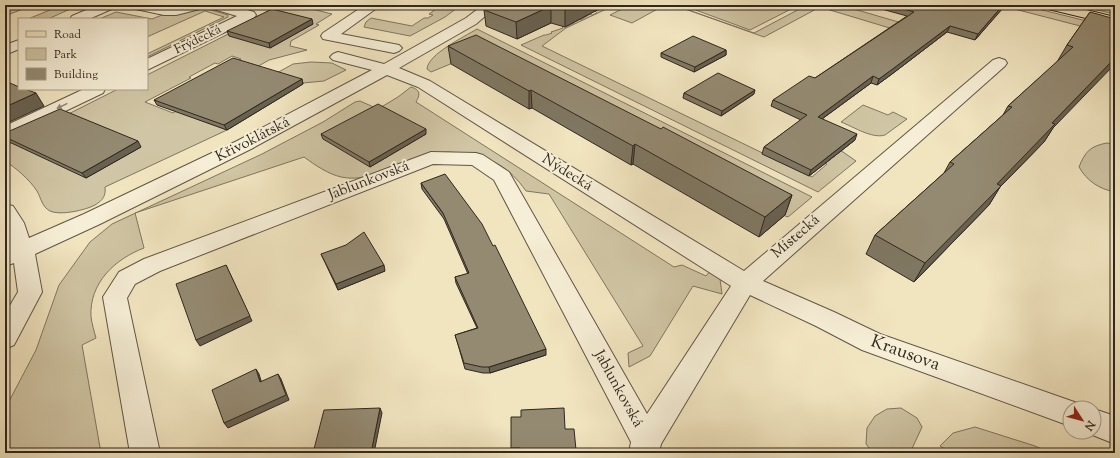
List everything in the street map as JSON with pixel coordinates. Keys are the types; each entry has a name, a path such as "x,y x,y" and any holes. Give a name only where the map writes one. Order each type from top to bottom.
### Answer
{"main road":[{"path":"1049,5 1115,21"}],"street":[{"path":"78,18 109,5"},
{"path":"136,5 164,11 176,11 199,5"},
{"name":"Frýdecká","path":"148,64 249,14 215,5"},
{"path":"374,5 328,36 394,48"},
{"name":"Křivoklátská","path":"14,254 92,219 244,145 471,21 491,5"},
{"path":"5,50 18,44"},
{"name":"Nýdecká","path":"338,58 387,68 424,84 744,283"},
{"name":"Místecká","path":"645,447 744,283 999,63"},
{"path":"5,133 95,90"},
{"name":"Jablunkovská","path":"145,453 115,297 127,278 152,264 431,158 476,160 502,176 645,447"},
{"path":"5,211 13,223 14,254 27,267 30,292 5,338"},
{"name":"Krausova","path":"744,283 825,319 871,342 1062,410"},
{"path":"1102,425 1115,430"}],"green space":[{"path":"5,5 33,5 5,16"},
{"path":"62,5 79,5 50,18 30,18"},
{"path":"296,5 332,14 316,24 319,25 291,41 290,46 307,50 269,60 255,68 236,62 241,59 232,56 218,64 215,63 189,77 191,78 145,102 173,113 176,111 227,130 105,187 103,198 95,205 73,212 60,213 47,209 43,205 37,191 30,182 18,170 5,161 5,146 116,90 148,90 148,74 270,13 266,12 275,7"},
{"path":"442,5 461,5 445,17 410,36 364,27 366,22 371,18 412,26 424,18 428,18 433,15 429,14"},
{"path":"615,5 566,28 542,46 812,177 827,164 802,152 817,140 843,152 856,161 818,192 521,45 563,28 562,27 567,24 569,25 574,23 573,21 579,19 581,20 590,14 592,15 597,13 595,11 607,8 605,7"},
{"path":"630,5 663,6 632,23 610,15"},
{"path":"674,5 754,33 807,5 840,5 919,28 893,29 820,7 764,37"},
{"path":"682,5 799,5 750,30"},
{"path":"999,5 1022,5 1115,28 1115,35"},
{"path":"1075,5 1115,5 1115,14"},
{"path":"199,9 208,9 228,15 228,17 148,57 148,54 224,17 205,11 148,37 148,18 152,19 162,15 180,14"},
{"path":"116,12 147,18 101,18"},
{"path":"477,29 812,197 788,217 785,216 477,53 431,72 427,69 429,63 440,52"},
{"path":"311,62 332,63 346,70 324,81 303,83 275,74 293,64"},
{"path":"411,87 419,93 416,102 674,267 682,265 706,276 711,270 720,279 722,294 693,286 650,356 629,367 628,353 643,346 549,194 526,191 513,176 499,165 473,155 448,152 434,154 374,175 354,178 341,177 331,174 304,157 137,212 262,154 323,122 355,102 360,101 378,109"},
{"path":"863,105 888,115 893,112 907,119 885,135 880,136 863,132 841,122"},
{"path":"1107,143 1115,144 1115,192 1094,184 1079,167 1089,150"},
{"path":"135,213 144,248 123,259 114,266 99,283 94,293 91,317 96,338 82,345 101,453 5,453 5,409 36,350 59,285 90,242 112,224"},
{"path":"901,408 917,418 922,427 910,453 873,453 866,444 867,428 875,416 887,409"},
{"path":"975,427 1035,446 1051,453 951,453 940,446 953,433"}],"building":[{"path":"495,5 575,5 565,10 551,6 516,22 484,10"},
{"path":"889,5 1003,5 978,34 950,26 879,79 873,76 818,117 857,134 811,170 764,147 807,115 773,100 809,76 815,78 914,12"},
{"path":"272,9 312,19 269,43 227,31"},
{"path":"1090,12 1115,19 1115,58 1052,123 1055,124 997,184 1001,186 925,263 875,235 954,164 950,162 1012,107 1008,106 1073,47 1067,45"},
{"path":"476,35 661,129 663,127 792,195 765,217 635,144 633,146 448,46"},
{"path":"693,36 726,50 695,67 661,53"},
{"path":"233,58 302,79 224,125 154,100"},
{"path":"718,73 755,90 722,111 684,93"},
{"path":"10,83 18,87 18,90 28,90 36,93 5,107 5,85"},
{"path":"378,104 426,129 369,162 321,134"},
{"path":"60,109 138,141 82,173 5,137 5,133"},
{"path":"445,174 482,224 493,246 495,245 546,349 489,367 464,363 455,335 478,328 455,277 469,273 443,213 421,183"},
{"path":"364,232 384,265 336,284 321,254 346,245"},
{"path":"226,265 250,316 196,340 176,284"},
{"path":"256,369 260,382 278,374 286,395 224,423 212,390"},
{"path":"380,408 371,453 313,453 324,410"},
{"path":"564,408 565,429 574,429 576,450 566,450 566,452 520,453 520,448 511,448 511,417 521,417 521,410"}]}
